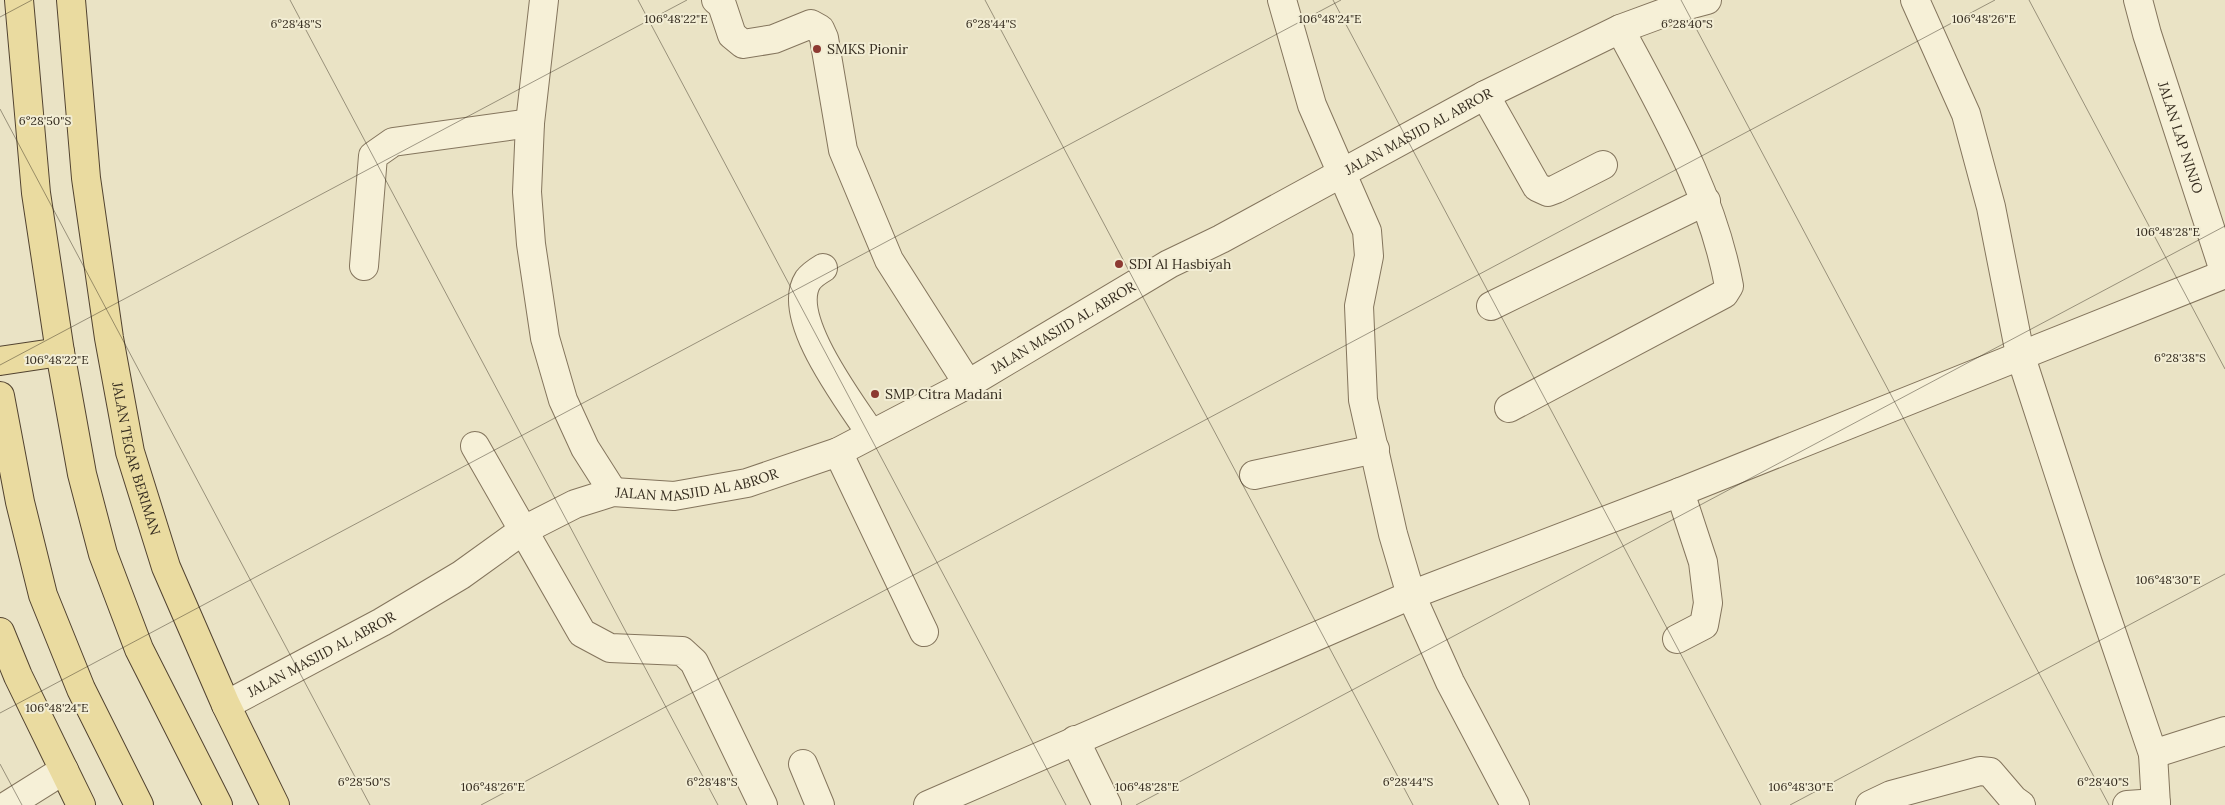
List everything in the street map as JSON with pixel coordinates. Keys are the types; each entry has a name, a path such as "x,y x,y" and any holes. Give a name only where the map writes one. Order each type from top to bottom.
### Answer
{"main road":[{"path":"19,0 36,193 60,352 82,474 103,554 139,649 218,805"},
{"name":"JALAN TEGAR BERIMAN","path":"71,0 86,178 109,338 130,452 166,567 226,705 275,805"},
{"path":"0,361 60,352"},
{"path":"0,396 20,502 43,595 82,689 139,805"},
{"path":"0,632 18,676 81,805"}],"street":[{"path":"544,0 530,123 528,192 531,244 545,338 563,400 585,448 614,492"},
{"path":"716,0 722,5 732,35 743,44 774,39 811,24 820,29 824,38 843,150 889,260 968,384"},
{"path":"1282,0 1312,105 1367,231 1369,256 1359,306 1363,400 1393,534 1411,595 1450,682 1514,805"},
{"name":"JALAN MASJID AL ABROR","path":"226,705 382,622 461,575 522,532 575,504 614,492 674,496 747,483 838,452 968,384 1169,264 1221,239 1485,95 1673,4 1706,0"},
{"path":"1915,0 1966,114 1991,207 2020,354 2153,754 2156,804 2127,805"},
{"name":"JALAN LAP NINJO","path":"2138,0 2146,34 2225,274"},
{"path":"1509,408 1724,294 1729,286 1706,201 1674,128 1620,29"},
{"path":"1485,95 1537,187 1548,192 1556,190 1604,165"},
{"path":"364,266 373,156 393,142 530,123"},
{"path":"1490,306 1706,201"},
{"path":"823,268 808,280 803,296 806,325 825,364 871,434"},
{"path":"928,805 1411,595 1680,492 2020,354 2225,274"},
{"path":"475,446 522,532 582,633 610,648 682,651 694,662 763,805"},
{"path":"1254,475 1375,448"},
{"path":"838,452 924,632"},
{"path":"1676,639 1704,625 1708,603 1703,562 1680,492"},
{"path":"2153,754 2225,731"},
{"path":"1074,740 1107,805"},
{"path":"803,764 820,805"},
{"path":"8,805 64,770"},
{"path":"1870,805 1891,795 1980,771 1990,772 2014,800 2021,805"}],"place":[{"name":"SMKS Pionir","path":"817,49"},
{"name":"SDI Al Hasbiyah","path":"1119,264"},
{"name":"SMP Citra Madani","path":"875,394"}]}
